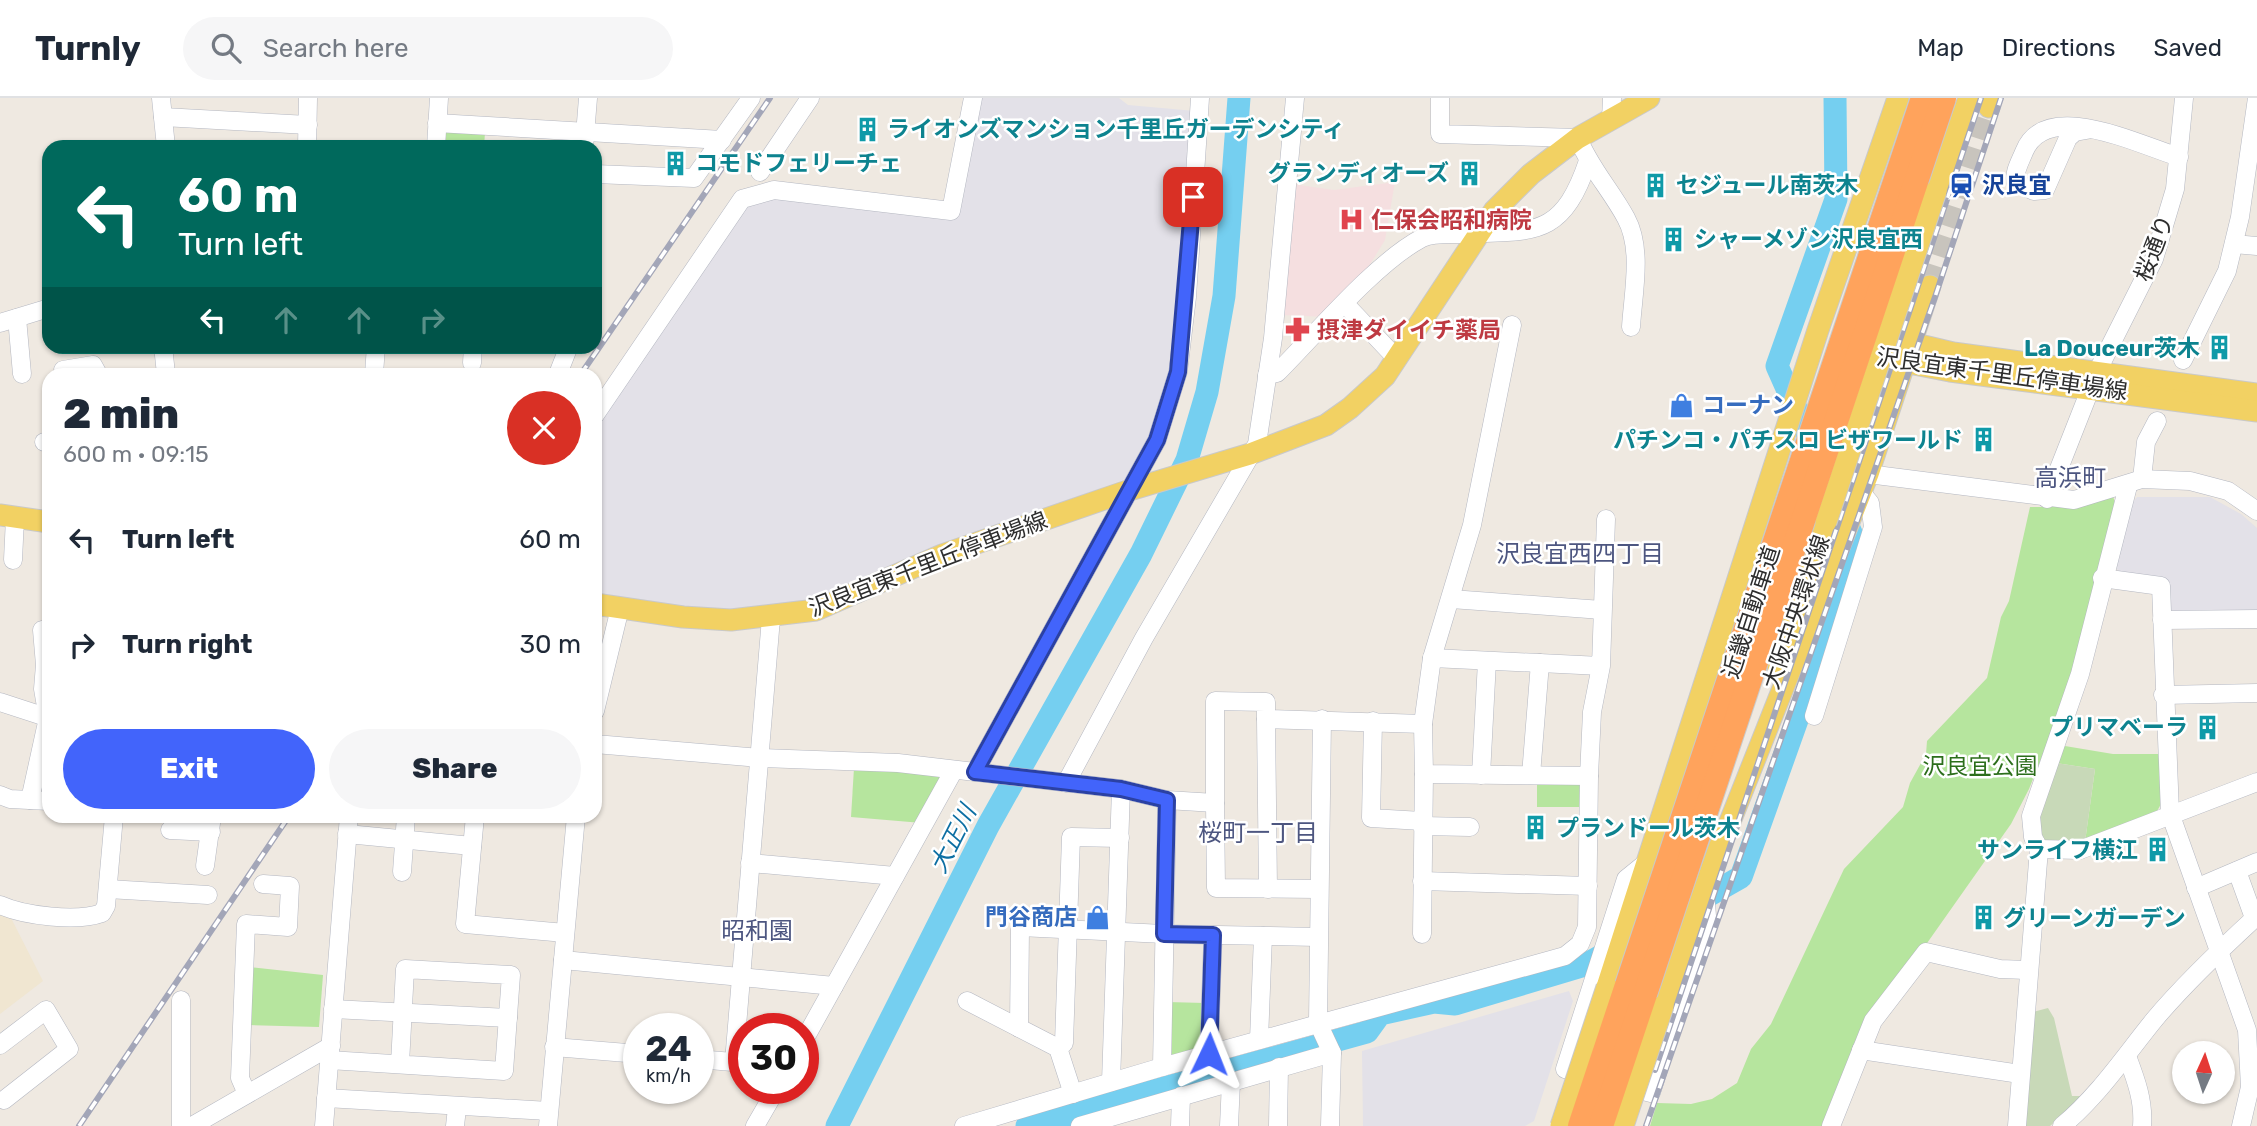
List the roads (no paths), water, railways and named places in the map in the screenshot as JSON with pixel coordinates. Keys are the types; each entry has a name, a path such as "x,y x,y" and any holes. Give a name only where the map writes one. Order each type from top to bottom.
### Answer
{"highway":[{"name":"近畿自動車道","path":"1580,1126 1923,98"},
{"name":"近畿自動車道","path":"1601,1126 1944,98"}],"main road":[{"name":"沢良宜東千里丘停車場線","path":"602,605 731,620 771,618 816,610 942,555 1133,489 1244,456 1326,425 1378,384 1493,211 1531,174 1578,138 1649,98"},
{"path":"1561,1126 1818,330 1898,98"},
{"name":"大阪中央環状線","path":"1623,1126 1705,881 1718,852 1969,98"},
{"path":"1718,852 1865,483 1930,286"},
{"name":"沢良宜東千里丘停車場線","path":"1818,330 1855,330 1910,353 1953,353 2257,411"},
{"name":"沢良宜東千里丘停車場線","path":"2094,380 2257,394"},
{"path":"8,517 42,521"}],"street":[{"path":"161,98 165,140"},
{"path":"307,140 308,98"},
{"path":"436,140 439,98"},
{"path":"585,139 588,98"},
{"path":"602,174 694,178 751,98"},
{"path":"760,172 810,98"},
{"path":"602,405 742,199 774,190 951,211 973,98"},
{"path":"977,772 1133,489 1157,440 1178,372 1187,297 1200,98"},
{"path":"1063,782 1244,456 1257,443 1267,374 1295,98"},
{"path":"1440,98 1440,134 1578,138 1588,161 1627,219 1635,250 1632,327"},
{"path":"1611,120 1612,98"},
{"name":"桜通り","path":"2047,499 2094,380 2154,259 2175,190 2184,98"},
{"path":"2183,360 2227,271 2246,180 2257,98"},
{"path":"163,117 308,125"},
{"path":"2092,129 2075,132 2068,138 2045,190 2038,192 2017,185 2015,178 2029,138 2039,129 2061,123 2092,129 2179,157"},
{"path":"437,124 585,139 722,140"},
{"path":"1267,374 1277,373 1387,262 1423,237 1525,232 1551,223 1567,208 1588,161"},
{"path":"2234,244 2257,246"},
{"path":"1346,305 1396,359"},
{"path":"22,374 8,321 42,310"},
{"path":"1422,934 1423,724 1432,657 1472,525 1512,325"},
{"path":"75,368 93,365 95,368"},
{"path":"2017,1126 2027,970 2039,849 2033,837 2031,816 2080,674 2102,578 2146,442 2157,421"},
{"path":"1814,716 1874,527 1865,483 2074,500 2135,482 2190,481 2228,491 2257,511"},
{"path":"8,517 13,560"},
{"path":"964,1126 1162,1067 1565,956 1580,944 1587,927 1589,776 1592,712 1601,666 1606,519"},
{"path":"2102,578 2161,586 2163,695 2170,813 2247,1030 2250,1087 2241,1126"},
{"path":"1451,599 1602,610"},
{"path":"602,682 620,608"},
{"path":"740,1013 740,977 771,618"},
{"path":"2162,620 2257,619"},
{"path":"1432,657 1601,666"},
{"path":"1480,775 1487,661"},
{"path":"1531,775 1540,663"},
{"path":"2163,695 2257,693"},
{"path":"1268,889 1266,702 1214,701 1216,888 1268,889 1319,889"},
{"path":"0,702 42,716"},
{"path":"1266,719 1423,724"},
{"path":"1322,719 1318,1023 1332,1053 1330,1126"},
{"path":"1373,721 1371,818 1470,827"},
{"path":"30,800 42,745"},
{"path":"602,745 760,758 898,763 1121,789 1167,800 1215,803"},
{"path":"819,1013 954,770"},
{"path":"1424,774 1589,776"},
{"path":"2039,849 2080,850 2170,813 2257,782"},
{"path":"1111,1082 1121,789"},
{"path":"0,795 42,801"},
{"path":"1162,1067 1167,800"},
{"path":"0,905 15,912 89,918 102,913 108,888 113,823"},
{"path":"322,1125 348,823"},
{"path":"402,872 405,823"},
{"path":"474,823 465,924 565,933"},
{"path":"326,1098 548,1118 575,823"},
{"path":"170,830 211,824 205,866"},
{"path":"347,834 472,846"},
{"path":"1058,1048 1064,1043 1071,837 1120,838"},
{"path":"1647,862 1626,879 1564,1069 1651,1093 1707,916 1705,881"},
{"path":"2196,888 2257,862"},
{"path":"750,863 895,876"},
{"path":"2062,1126 2087,1105 2155,1020 2218,951 2256,917 2237,871"},
{"path":"1422,881 1588,886"},
{"path":"247,1094 240,1079 246,924 288,927 290,886 262,884"},
{"path":"108,888 208,895"},
{"path":"1019,1028 1020,927 1164,934 1318,937"},
{"path":"1209,1054 1213,935"},
{"path":"1259,1040 1263,936"},
{"path":"1830,1126 1873,1021 1926,952 2000,969 2027,970"},
{"path":"563,960 834,986"},
{"path":"192,1126 247,1094 330,1053 400,1064 505,1071 511,975 405,969 400,1064"},
{"path":"181,1000 181,1126"},
{"path":"967,1001 1058,1048 1073,1094"},
{"path":"333,1009 508,1018"},
{"path":"0,1045 46,1010 69,1049 4,1100"},
{"path":"554,1047 623,1053"},
{"path":"1861,1050 2020,1074"},
{"path":"1080,1126 1332,1053"},
{"path":"2127,1056 2143,1110 2142,1126"},
{"path":"1278,1126 1279,1068"},
{"path":"1229,1126 1231,1082"},
{"path":"1180,1126 1181,1096"},
{"path":"755,1126 768,1104"},
{"path":"1145,1126 1146,1106"},
{"path":"455,1126 457,1108"}],"waterway":[{"name":"大正川","path":"837,1126 988,826 1141,554 1187,460 1207,392 1224,296 1239,98"},
{"path":"1815,451 1777,366 1836,199 1835,98"},
{"path":"1690,906 1741,877 1858,549 1829,482"},
{"path":"1027,1126 1367,1032 1380,1014 1434,1002 1455,1004 1585,965 1617,947"}],"tunnel":[{"path":"1930,286 1989,107"}],"railway":[{"path":"602,343 770,98"},
{"path":"1655,1070 1981,98"},
{"path":"1646,1126 1935,297 2001,98"},
{"path":"585,368 595,354"},
{"path":"79,1126 284,823"}],"place":[{"name":"ライオンズマンション千里丘ガーデンシティ","path":"867,129"},
{"name":"コモドフェリーチェ","path":"675,163"},
{"name":"グランディオーズ","path":"1469,173"},
{"name":"セジュール南茨木","path":"1656,185"},
{"name":"沢良宜","path":"1962,185"},
{"name":"仁保会昭和病院","path":"1351,220"},
{"name":"シャーメゾン沢良宜西","path":"1674,239"},
{"name":"摂津ダイイチ薬局","path":"1297,330"},
{"name":"La Douceur茨木","path":"2220,348"},
{"name":"コーナン","path":"1682,405"},
{"name":"パチンコ・パチスロ ビザワールド","path":"1983,440"},
{"name":"プリマベーラ","path":"2208,727"},
{"name":"プランドール茨木","path":"1536,828"},
{"name":"サンライフ横江","path":"2158,850"},
{"name":"門谷商店","path":"1097,917"},
{"name":"グリーンガーデン","path":"1983,918"}],"district":[{"name":"高浜町","path":"2070,478"},
{"name":"沢良宜西四丁目","path":"1580,554"},
{"name":"桜町一丁目","path":"1258,833"},
{"name":"昭和園","path":"757,931"}],"park label":[{"name":"沢良宜公園","path":"1980,766"}]}
